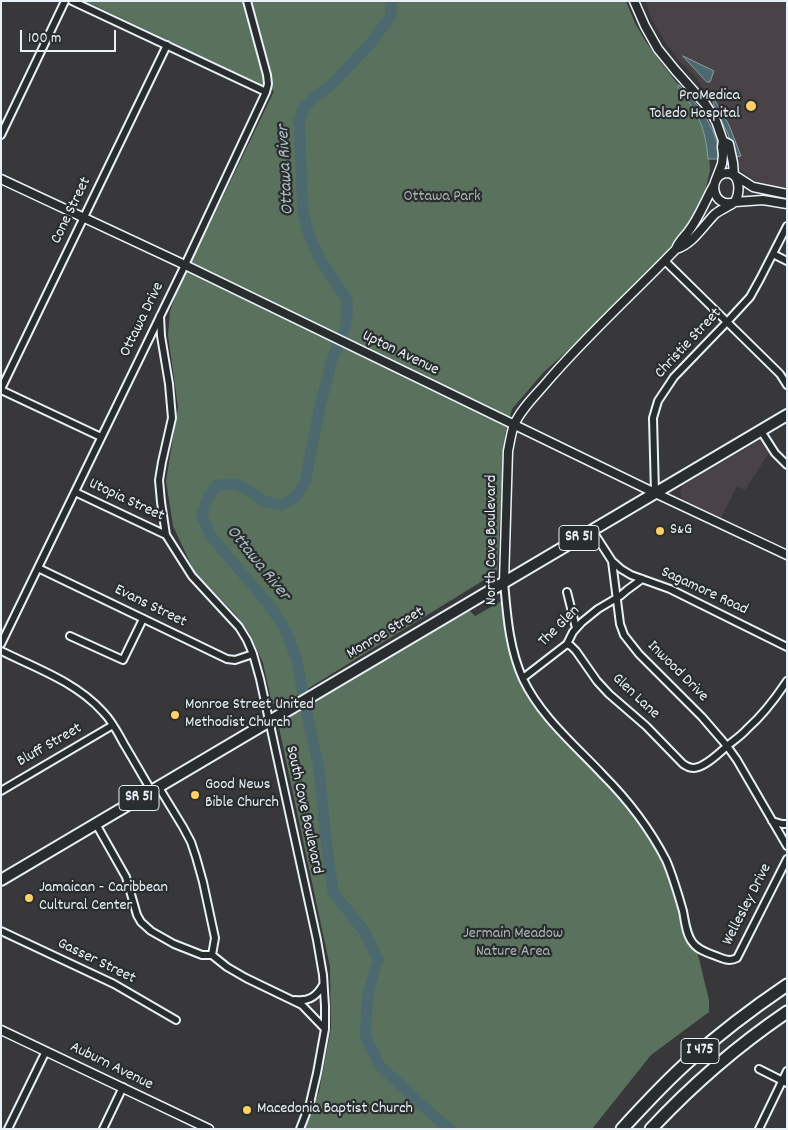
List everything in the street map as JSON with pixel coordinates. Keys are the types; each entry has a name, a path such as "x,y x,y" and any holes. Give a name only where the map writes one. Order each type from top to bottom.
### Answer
{"highway":[{"name":"I 475","path":"622,1129 664,1084 690,1060 742,1017 787,985"},
{"name":"I 475","path":"651,1129 711,1070 787,1012"}],"main road":[{"name":"Monroe Street","path":"1,880 787,415"}],"street":[{"path":"1,135 65,1"},
{"path":"72,1 266,92"},
{"name":"Ottawa Drive","path":"1,644 266,92 268,84 267,75 246,1"},
{"name":"North Cove Boulevard","path":"634,1 658,49 706,105 716,121 723,141 722,164 699,216 676,249 567,359 531,401 515,424 508,451 504,582 508,629 513,652 523,678 536,701 576,749 617,790 647,828 666,861 678,893 693,944 726,960 733,960"},
{"name":"Cone Street","path":"1,389 167,46"},
{"name":"North Cove Boulevard","path":"723,141 728,144 734,176"},
{"path":"787,194 754,187 728,174 723,174 714,184 715,195 722,202 763,200 787,204"},
{"path":"732,203 737,198 739,190 734,176"},
{"name":"Upton Avenue","path":"1,179 787,555"},
{"name":"North Cove Boulevard","path":"676,249 692,239 717,213 732,203"},
{"name":"Christie Street","path":"655,493 653,418 658,401 674,377 750,297 787,226"},
{"path":"773,254 787,261"},
{"path":"665,261 780,374 787,385"},
{"name":"South Cove Boulevard","path":"160,316 172,418 159,480 166,535 192,576 239,627 253,654 273,718 317,940 323,975 325,1029 310,1103 300,1129"},
{"path":"1,389 101,437"},
{"path":"761,431 775,453 787,465"},
{"name":"Utopia Street","path":"75,492 166,535"},
{"name":"Inwood Drive","path":"592,530 612,561 620,624 624,635 631,645 702,717 727,746 787,846"},
{"name":"Sagamore Road","path":"612,561 631,576 656,583 692,599 787,647"},
{"name":"Evans Street","path":"38,568 219,656 235,660 253,654"},
{"name":"The Glen","path":"523,678 567,644 573,632 582,622 617,599 642,579"},
{"path":"566,592 576,628"},
{"path":"70,636 123,660 143,619"},
{"name":"Glen Lane","path":"567,644 576,651 597,681 609,694 646,726 683,764 693,768 700,766 727,746"},
{"path":"1,651 56,677 80,691 103,712 113,725 191,842 203,882 214,938 212,955"},
{"path":"727,746 761,716 787,681"},
{"name":"Bluff Street","path":"1,791 113,725"},
{"path":"772,821 787,824"},
{"path":"96,824 126,877 137,915 141,922 151,931 174,944 202,955 212,955 227,967 246,978 302,1005 325,1029"},
{"name":"Wellesley Drive","path":"733,960 740,953 787,859"},
{"name":"Gasser Street","path":"1,931 114,984 176,1020"},
{"path":"292,1000 308,1000 320,991 323,985"},
{"name":"Auburn Avenue","path":"1,1030 123,1087 200,1127 209,1129"},
{"path":"8,1129 46,1051"},
{"path":"758,1069 784,1082"},
{"path":"759,1129 784,1082 787,1072"},
{"path":"103,1129 123,1087"}],"shaded area":[{"name":"ProMedica Toledo Hospital","path":"645,1 787,1 787,190 755,181 738,168 723,119 693,74 680,62 666,43 652,20"},
{"path":"760,440 769,453 745,490 737,486 721,518 682,499 680,493 682,486"}],"green space":[{"name":"Ottawa Park","path":"85,1 626,1 635,23 646,42 699,114 706,135 710,170 705,192 695,216 662,257 577,342 543,373 512,409 505,435 497,572 283,704 272,704 263,663 250,634 235,614 194,571 173,526 166,481 178,407 168,335 170,311 177,292 274,91"},
{"name":"Jermain Meadow Nature Area","path":"509,597 512,628 517,651 526,677 539,699 579,746 606,771 638,809 669,859 683,893 709,1000 709,1012 651,1055 592,1129 303,1129 319,1092 331,1028 330,967 278,723 469,610 475,616"}],"water":[{"path":"683,56 714,71 710,82 707,82"},
{"path":"679,85 700,109 712,128 718,149 718,159 708,159 705,137 699,120 678,87"},
{"path":"714,99 729,125 741,156 735,157 728,134 714,106"}],"waterway":[{"name":"Ottawa River","path":"391,1 391,16 370,44 330,86 315,96 303,108 299,122 303,213 309,235 320,259 347,300 345,328 333,356 320,406 305,482 295,498 281,505 264,501 235,484 217,485 208,497 202,516 211,536 270,606 285,629 297,661 319,768 333,892 364,931 378,959 368,994 365,1035 380,1066 450,1129"}],"place":[{"name":"ProMedica Toledo Hospital","path":"751,106"},
{"name":"S&G","path":"660,531"},
{"name":"Monroe Street United Methodist Church","path":"175,715"},
{"name":"Good News Bible Church","path":"195,795"},
{"name":"Jamaican - Caribbean Cultural Center","path":"29,898"},
{"name":"Macedonia Baptist Church","path":"247,1110"}]}
